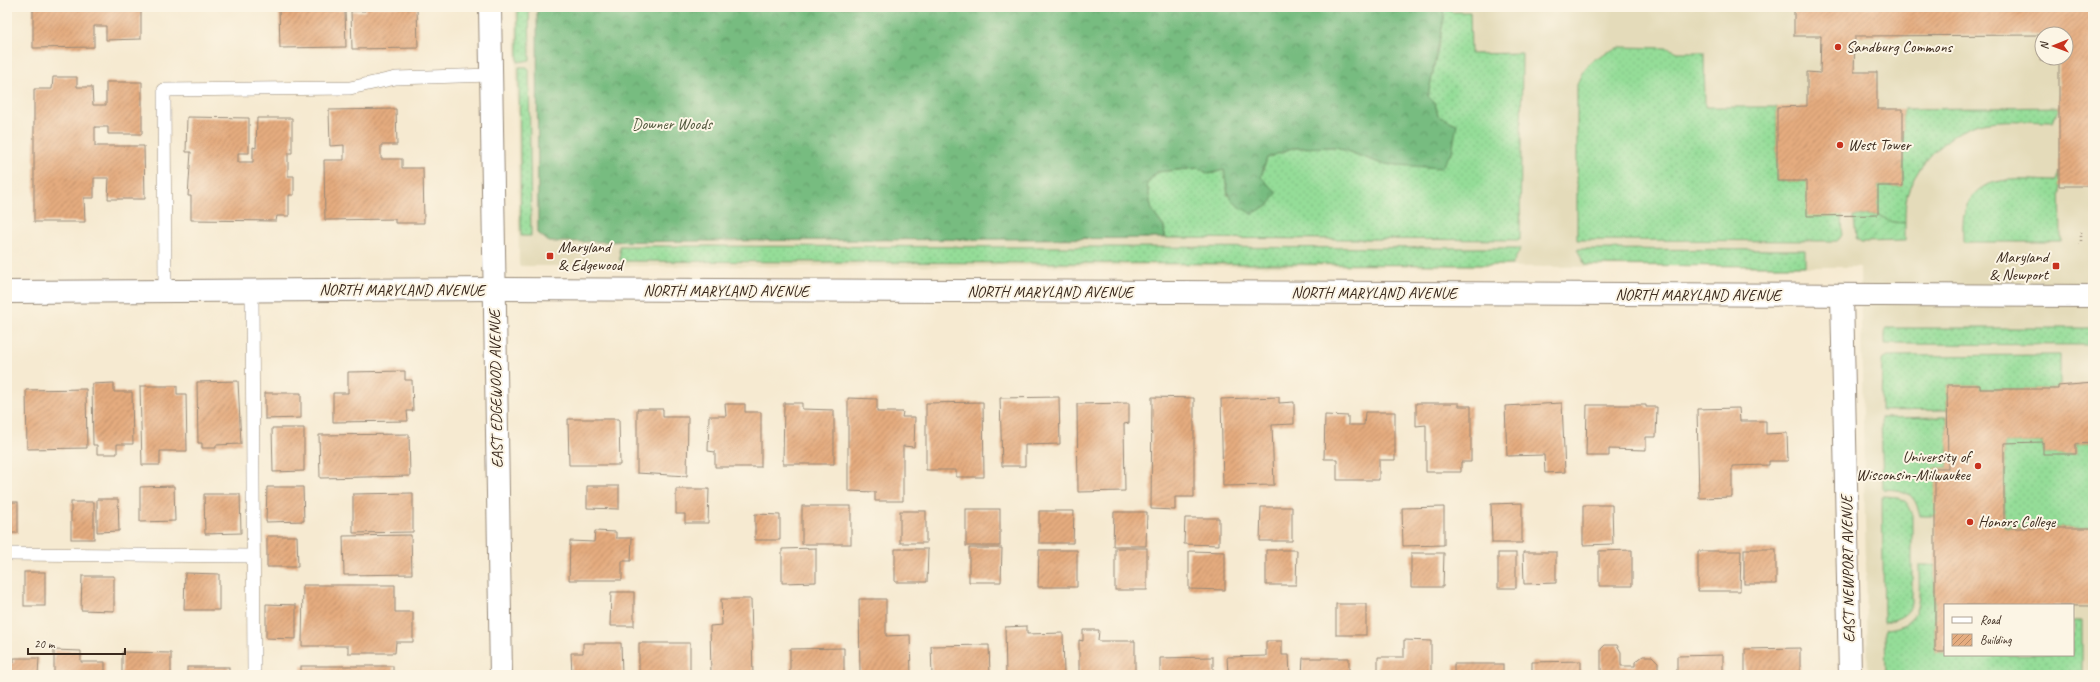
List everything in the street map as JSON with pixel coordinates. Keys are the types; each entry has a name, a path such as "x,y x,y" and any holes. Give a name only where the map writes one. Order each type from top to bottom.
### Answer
{"street":[{"name":"EAST EDGEWOOD AVENUE","path":"490,7 501,675"},
{"name":"NORTH MARYLAND AVENUE","path":"7,292 494,289 2093,296"},
{"name":"EAST NEWPORT AVENUE","path":"1842,295 1850,675"}],"lane":[{"path":"165,291 164,90 350,88 396,78 491,75"},
{"path":"252,290 252,556 254,675"},
{"path":"7,554 252,556"}],"path":[{"path":"2081,232 2082,248"}],"shaded area":[{"name":"University of Wisconsin-Milwaukee","path":"515,7 2093,7 2093,675 1868,675 1860,267 519,266"}],"green space":[{"path":"518,7 529,7 530,60 518,62"},
{"name":"Downer Woods","path":"537,7 1443,7 1444,18 1428,96 1435,103 1438,116 1457,124 1452,152 1441,168 1382,164 1336,147 1292,148 1267,158 1261,177 1277,193 1269,205 1252,214 1237,205 1230,197 1224,170 1209,174 1198,168 1157,172 1147,184 1152,211 1164,227 1165,238 549,242 538,233"},
{"path":"1443,7 1451,7 1451,12 1470,12 1471,54 1522,53 1520,240 1165,238 1164,227 1152,211 1147,184 1157,172 1198,168 1209,174 1224,170 1228,196 1261,177 1267,158 1292,148 1336,147 1382,164 1438,116 1435,103 1428,96 1444,18"},
{"path":"1621,47 1668,48 1678,52 1704,52 1705,107 1777,107 1777,181 1807,181 1842,215 1842,230 1840,239 1837,241 1577,240 1577,85 1584,70 1593,60"},
{"path":"519,67 527,67 529,69 531,236 521,236"},
{"path":"2059,107 2053,122 1988,122 1967,128 1955,135 1943,143 1932,154 1915,177 1909,189 1906,201 1905,223 1892,222 1878,215 1878,186 1903,186 1903,109"},
{"path":"2060,170 2061,242 1963,242 1963,223 1965,211 1971,198 1980,189 1991,183 2003,181 2056,181"},
{"path":"1878,215 1892,222 1905,223 1905,241 1861,242 1856,238 1854,216"},
{"path":"619,246 1521,248 1512,265 620,261"},
{"path":"1577,249 1805,250 1805,266 1585,265"},
{"path":"1886,328 2093,328 2093,345 1885,344"},
{"path":"2060,355 2060,386 2058,386 2058,389 1980,389 1979,385 1948,385 1947,410 1881,411 1882,360 1888,356"},
{"path":"1947,417 1948,468 1935,468 1936,516 1920,516 1915,502 1908,494 1897,490 1883,489 1881,418"},
{"path":"2043,442 2043,454 2076,454 2076,444 2093,443 2093,528 2004,528 2004,443"},
{"path":"1882,496 1899,497 1906,502 1912,515 1912,604 1908,612 1901,617 1884,622"},
{"path":"1919,565 1935,565 1935,652 1944,652 1944,656 2074,656 2074,621 2082,621 2082,675 1886,675 1885,629 1898,627 1907,622 1913,616 1917,608"}],"building":[{"path":"33,7 141,7 141,39 106,40 106,26 94,26 94,47 33,48"},
{"path":"330,7 330,10 345,10 346,47 280,48 279,8"},
{"path":"365,7 417,7 418,48 352,49 351,11 365,11"},
{"path":"1794,7 2093,7 2093,186 2059,186 2059,66 2074,66 2074,26 2034,26 2034,35 1855,36 1854,72 1877,72 1877,109 1903,109 1903,186 1878,186 1878,215 1807,216 1807,181 1777,181 1777,107 1807,106 1807,72 1820,73 1821,36 1794,36"},
{"path":"53,77 77,77 77,87 92,87 93,105 106,105 106,82 142,82 142,134 108,134 108,127 95,127 95,146 144,146 145,199 108,199 109,178 94,178 94,198 84,198 85,222 34,222 34,89 52,89"},
{"path":"396,109 397,145 381,145 381,159 402,159 402,168 423,168 424,223 395,223 395,219 325,220 324,160 344,160 344,145 330,146 329,110"},
{"path":"187,117 249,118 249,153 238,153 238,162 253,162 253,147 256,148 257,118 292,118 292,153 288,153 288,176 294,176 294,195 289,195 289,216 277,216 276,221 191,220 191,196 188,196 191,152 186,152"},
{"path":"405,371 405,380 412,380 413,411 407,411 408,421 333,422 333,393 348,393 348,372"},
{"path":"238,381 241,444 216,445 216,448 202,448 202,443 198,443 197,382"},
{"path":"114,383 114,392 132,392 133,444 117,444 117,454 97,454 97,445 93,445 92,384"},
{"name":"Honors College","path":"2093,383 2093,443 2076,444 2076,454 2043,454 2043,442 2004,443 2004,528 2093,528 2093,606 2074,606 2074,604 1944,604 1944,652 1935,652 1935,468 1948,468 1947,385 1980,385 1980,389 2058,389 2058,386"},
{"path":"140,386 177,386 177,394 186,394 187,451 160,451 160,465 142,465"},
{"path":"86,389 87,448 27,449 26,390"},
{"path":"265,393 301,393 301,418 265,419"},
{"path":"1059,397 1060,444 1025,445 1025,466 1002,466 1000,398"},
{"path":"1152,397 1194,398 1194,497 1175,497 1175,510 1151,509"},
{"path":"1279,397 1279,403 1294,402 1294,424 1272,425 1274,485 1223,486 1221,399"},
{"path":"848,398 877,399 877,412 903,412 902,417 915,417 914,447 903,446 903,501 875,501 875,492 848,491"},
{"path":"983,402 984,477 956,477 956,470 926,470 926,403"},
{"path":"784,403 802,403 802,409 834,410 834,464 783,464"},
{"path":"1129,403 1129,423 1124,424 1125,491 1078,492 1077,404"},
{"path":"1416,403 1459,403 1459,406 1471,406 1471,462 1461,462 1461,472 1426,472 1426,425 1416,426"},
{"path":"1562,403 1565,472 1545,473 1544,455 1507,456 1505,406"},
{"path":"725,404 745,404 745,412 761,412 761,467 715,467 715,452 708,451 709,416 726,416"},
{"path":"1587,405 1646,405 1646,407 1657,407 1656,437 1646,437 1646,450 1609,449 1609,456 1586,456"},
{"path":"1739,408 1740,421 1766,421 1766,434 1787,433 1788,461 1769,461 1769,465 1732,466 1732,497 1699,498 1697,409"},
{"path":"637,409 663,409 663,417 688,417 687,476 637,473"},
{"path":"1365,412 1395,412 1395,460 1379,460 1379,480 1337,480 1337,459 1324,459 1325,415 1348,416 1348,425 1364,425"},
{"path":"568,419 619,419 620,465 569,465"},
{"path":"272,428 304,428 304,471 273,472"},
{"path":"409,434 410,476 320,478 319,435"},
{"path":"174,486 175,521 140,522 140,487"},
{"path":"587,486 619,486 619,509 587,508"},
{"path":"267,487 303,487 304,521 266,522"},
{"path":"676,489 709,489 708,523 685,523 685,514 676,514"},
{"path":"413,493 413,532 353,533 353,494"},
{"path":"204,494 240,494 241,533 205,534"},
{"path":"97,499 118,499 119,531 97,532"},
{"path":"7,502 18,502 18,533 7,533"},
{"path":"71,502 94,502 94,539 71,539"},
{"path":"1522,503 1522,543 1492,543 1491,504"},
{"path":"1583,505 1612,505 1613,544 1583,545"},
{"path":"802,506 851,506 851,544 802,544"},
{"path":"1261,507 1292,507 1292,541 1260,541"},
{"path":"1444,507 1444,545 1403,546 1402,508"},
{"path":"966,509 1000,509 1000,546 966,546"},
{"path":"900,511 926,511 926,543 900,543"},
{"path":"1039,511 1074,511 1073,543 1039,543"},
{"path":"1114,512 1147,512 1146,546 1113,546"},
{"path":"755,514 780,515 780,540 755,540"},
{"path":"1185,518 1219,518 1219,545 1184,544"},
{"path":"595,531 616,532 616,538 632,538 631,561 622,561 622,580 569,580 570,541 594,542"},
{"path":"411,535 412,574 344,575 343,536"},
{"path":"267,536 297,536 298,567 267,567"},
{"path":"816,548 816,582 782,583 782,549"},
{"path":"969,548 1002,548 1001,582 969,582"},
{"path":"1115,548 1147,548 1147,590 1115,590"},
{"path":"895,549 928,549 927,582 895,582"},
{"path":"1744,549 1776,549 1776,584 1744,584"},
{"path":"1039,550 1077,550 1077,587 1038,587"},
{"path":"1266,550 1297,550 1296,585 1266,585"},
{"path":"1632,550 1632,586 1599,586 1599,551"},
{"path":"1189,551 1225,552 1225,590 1189,589"},
{"path":"1698,551 1741,551 1740,591 1698,591"},
{"path":"1523,552 1556,552 1556,583 1524,584"},
{"path":"1411,553 1444,553 1443,587 1411,587"},
{"path":"1498,553 1516,553 1516,588 1498,588"},
{"path":"24,572 45,572 45,606 24,606"},
{"path":"185,573 219,574 219,610 184,610"},
{"path":"82,576 114,576 114,611 81,610"},
{"path":"303,585 395,585 395,612 413,612 413,642 396,642 395,653 348,653 348,646 302,646"},
{"path":"611,592 634,592 634,626 610,626"},
{"path":"721,599 751,599 753,675 711,675 710,626 722,625"},
{"path":"859,599 886,599 886,636 910,635 911,675 860,675"},
{"path":"266,604 296,605 296,639 266,638"},
{"path":"1336,604 1366,604 1366,635 1336,635"},
{"path":"1027,626 1027,634 1063,633 1064,675 1006,675 1005,627"},
{"path":"1083,630 1099,630 1098,641 1135,641 1135,675 1079,675 1079,640 1083,641"},
{"path":"1404,640 1431,641 1431,675 1378,675 1378,657 1404,657"},
{"path":"1266,641 1282,641 1282,655 1289,655 1290,675 1228,675 1227,657 1266,656"},
{"path":"583,643 621,643 622,675 572,675 571,653 583,653"},
{"path":"639,643 690,643 690,675 639,675"},
{"path":"989,645 990,675 932,675 931,646"},
{"path":"1605,645 1617,645 1621,652 1621,666 1635,666 1635,662 1643,656 1652,656 1658,662 1658,675 1601,675 1601,649"},
{"path":"844,648 844,675 790,675 790,649"},
{"path":"1800,648 1800,675 1745,675 1745,649"},
{"path":"54,650 81,651 81,662 105,662 105,675 54,675"},
{"path":"122,652 171,653 171,675 122,675"},
{"path":"1723,655 1723,675 1677,675 1677,656"},
{"path":"1213,657 1213,675 1160,675 1160,658"},
{"path":"14,658 39,658 38,675 7,675 7,662 14,663"},
{"path":"1303,658 1349,658 1349,675 1302,675"},
{"path":"1581,661 1581,675 1532,675 1532,662"},
{"path":"1454,664 1503,664 1503,675 1454,675"},
{"path":"301,666 393,666 393,675 301,675"},
{"path":"187,667 229,667 229,675 187,675"}],"place":[{"name":"Sandburg Commons","path":"1838,47"},
{"name":"West Tower","path":"1840,145"},
{"name":"Maryland & Edgewood","path":"550,256"},
{"name":"Maryland & Newport","path":"2056,266"},
{"name":"University of Wisconsin-Milwaukee","path":"1978,466"},
{"name":"Honors College","path":"1970,522"}]}
